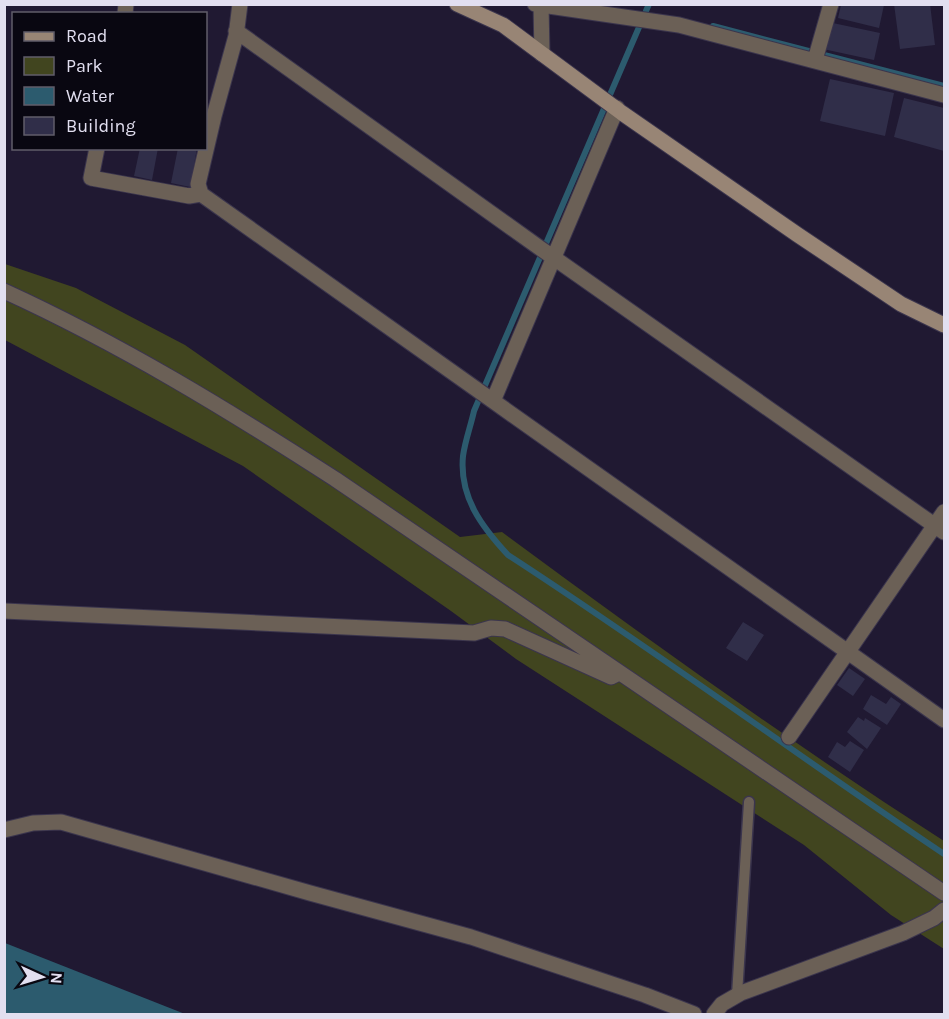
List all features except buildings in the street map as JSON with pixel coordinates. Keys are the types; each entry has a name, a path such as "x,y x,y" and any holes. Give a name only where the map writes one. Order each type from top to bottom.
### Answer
{"street":[{"path":"207,148 236,31 240,4"},
{"path":"457,4 503,25 778,222 901,304 945,325"},
{"path":"814,60 831,4"},
{"path":"542,54 539,5 679,25 945,95"},
{"path":"236,31 940,529"},
{"path":"494,401 617,108"},
{"path":"97,150 91,178 189,196 201,194"},
{"path":"206,150 198,184 201,194 945,720"},
{"path":"4,291 114,346 232,413 335,479 945,893"},
{"path":"789,737 847,651 940,529 945,512"},
{"path":"4,611 474,633 491,628 505,629 611,677 619,673"},
{"path":"4,830 33,823 61,822 471,937 645,995 694,1014"},
{"path":"714,1014 722,1004 737,995 903,933 945,910"}],"lane":[{"path":"737,995 749,802"}],"green space":[{"path":"5,264 76,288 185,345 460,537 502,532 721,690 944,841 944,949 891,915 804,845 516,659 243,466 5,340"}],"water":[{"path":"5,943 185,1014 5,1014"}],"waterway":[{"path":"649,4 474,411 463,456 463,471 469,498 481,522 508,555 618,628 944,854"},
{"path":"713,26 944,86"}]}
